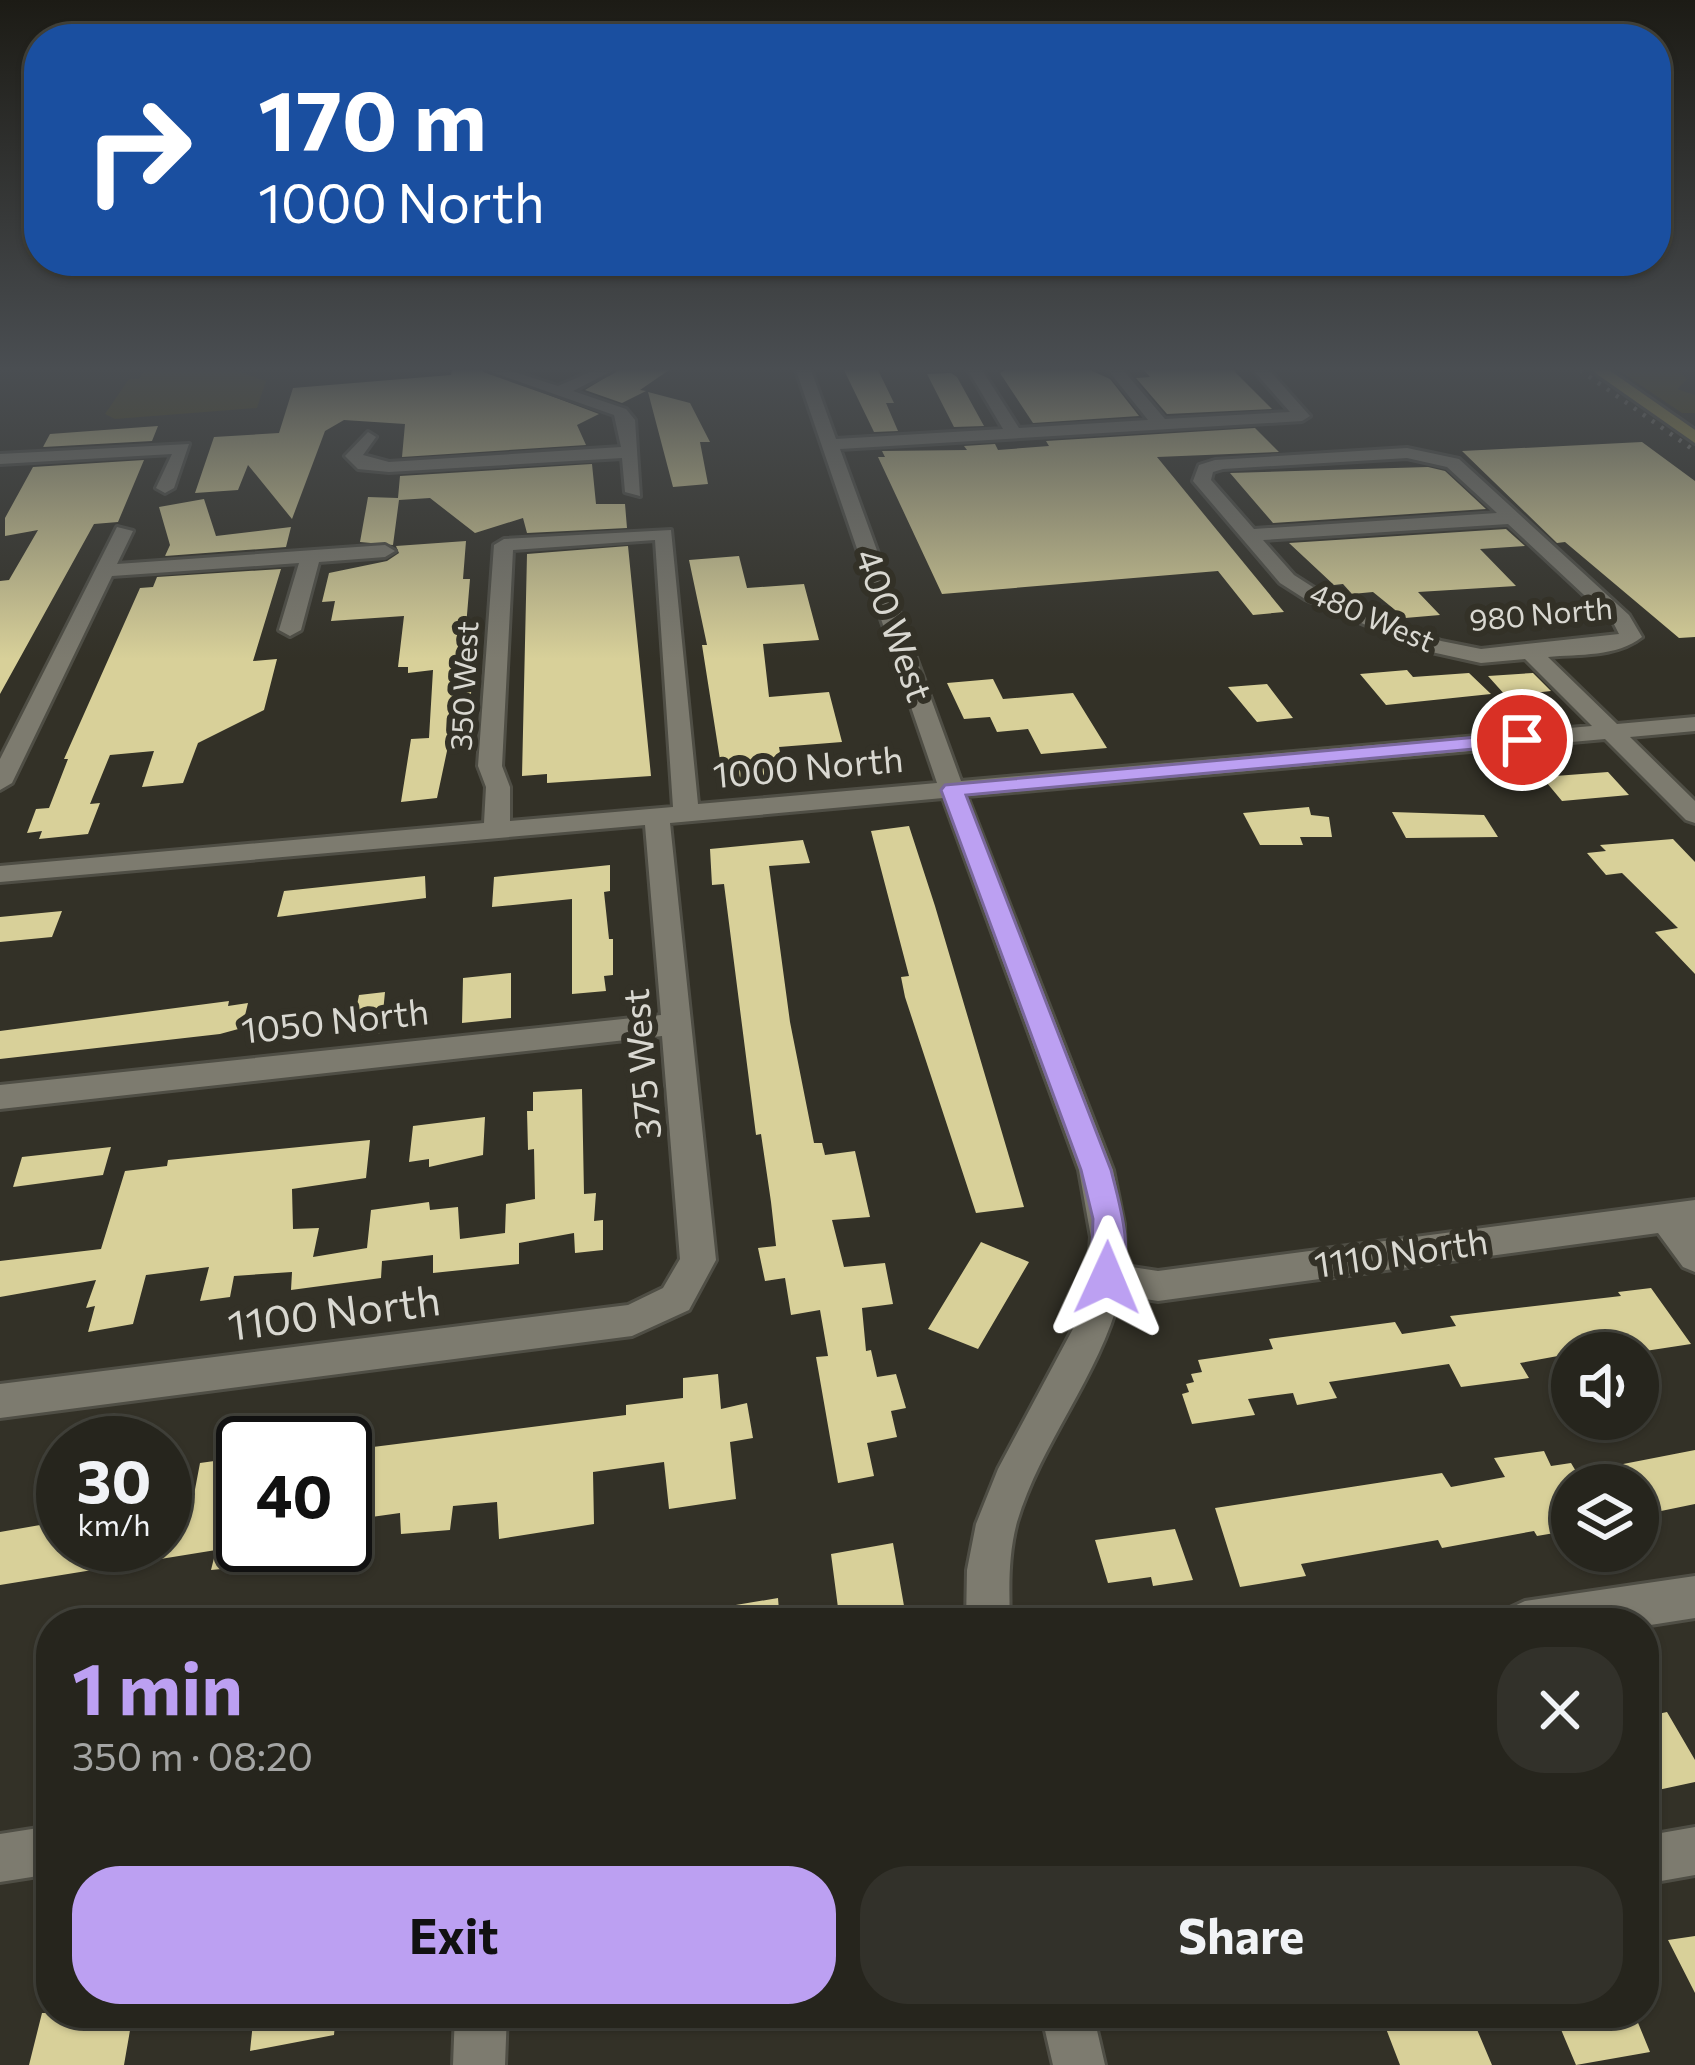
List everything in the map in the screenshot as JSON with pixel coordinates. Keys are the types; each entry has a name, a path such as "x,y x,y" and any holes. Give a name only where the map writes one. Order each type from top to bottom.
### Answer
{"street":[{"path":"166,488 175,466"},
{"path":"631,466 634,492"},
{"name":"400 West","path":"838,466 952,790 1096,1170 1108,1219 1107,1278 1086,1347 1002,1496 983,1574 986,1608"},
{"name":"480 West","path":"1236,466 1205,469 1202,481 1287,579 1312,595 1457,653"},
{"name":"480 West","path":"1457,466 1512,518"},
{"path":"1248,535 1512,518"},
{"name":"980 North","path":"1457,653 1611,645 1630,637 1622,619 1512,518"},
{"path":"0,783 124,531"},
{"name":"350 West","path":"497,830 498,788 490,766 503,545 664,534"},
{"name":"375 West","path":"664,534 678,1024 698,1260 676,1300"},
{"path":"105,571 385,551"},
{"path":"290,630 310,556"},
{"path":"1531,652 1695,815"},
{"path":"0,724 31,721"},
{"name":"1000 North","path":"0,874 1695,724"},
{"name":"1050 North","path":"0,1096 678,1024"},
{"path":"1681,1216 1695,1257"},
{"name":"1110 North","path":"1107,1278 1158,1286 1681,1216"},
{"name":"1100 North","path":"0,1401 632,1320 676,1300"},
{"path":"1623,1608 1695,1597"},
{"path":"1659,1857 1695,1851"},
{"path":"0,1858 36,1852"},
{"path":"479,2065 480,2028"},
{"path":"1070,2028 1079,2065"}],"building":[{"path":"141,466 118,522 94,524 0,694 0,581 9,580 38,530 5,536 5,518 33,467"},
{"path":"204,466 247,466 238,490 195,493"},
{"path":"249,466 312,466 292,519"},
{"path":"592,466 596,504 625,504 627,528 527,533 523,518 475,533 430,498 399,500 393,545 360,542 368,497 398,498 400,476"},
{"path":"668,466 705,466 708,484 673,487"},
{"path":"882,466 1165,466 1284,612 1253,615 1218,571 942,594"},
{"path":"1478,466 1675,466 1695,481 1695,637 1679,638 1565,542 1557,543"},
{"path":"1428,467 1445,471 1486,509 1273,523 1230,473"},
{"path":"204,499 216,536 291,527 286,547 165,556 170,545 159,507"},
{"path":"1506,529 1525,546 1480,549 1516,586 1418,592 1440,615 1405,618 1373,592 1352,594 1343,584 1334,585 1289,543"},
{"path":"466,541 463,579 470,579 462,674 472,673 470,716 454,718 437,798 401,802 411,739 429,738 433,670 408,673 408,667 398,667 404,616 331,621 335,601 322,602 329,573 387,561 399,553 396,546"},
{"path":"628,546 651,776 547,783 547,774 522,776 527,554"},
{"path":"739,556 747,588 804,584 819,640 763,644 769,697 829,692 842,742 779,747 785,779 724,785 702,645 707,645 689,560"},
{"path":"281,569 253,661 277,659 264,710 198,743 183,783 142,787 154,751 110,755 90,804 100,803 88,834 39,839 42,831 27,833 36,809 49,808 68,759 64,759 140,588 153,587 157,577"},
{"path":"1407,670 1413,677 1469,673 1491,694 1386,705 1360,674"},
{"path":"1533,673 1551,691 1506,696 1488,676"},
{"path":"993,679 1003,699 1073,693 1107,748 1041,754 1028,729 997,732 990,717 964,719 947,683"},
{"path":"1267,684 1293,718 1257,722 1228,687"},
{"path":"1608,772 1629,795 1562,801 1542,777"},
{"path":"1309,807 1311,815 1329,817 1332,837 1300,837 1303,845 1260,845 1243,813"},
{"path":"1392,812 1484,815 1498,837 1406,838"},
{"path":"909,826 1024,1207 976,1213 905,997 901,977 909,976 871,831"},
{"path":"1673,839 1695,862 1695,974 1655,932 1678,928 1622,873 1606,875 1587,853 1606,851 1600,845"},
{"path":"803,840 810,863 769,866 790,1022 814,1143 822,1143 825,1155 855,1151 870,1217 832,1220 844,1267 885,1263 893,1304 862,1308 866,1351 871,1350 877,1377 896,1374 906,1408 891,1411 897,1437 867,1443 874,1476 838,1483 816,1357 828,1356 820,1310 791,1315 785,1278 765,1281 758,1248 776,1246 771,1202 761,1134 756,1135 724,884 712,885 710,849"},
{"path":"610,865 610,891 604,892 609,939 613,939 613,975 604,976 606,991 572,994 572,899 492,907 494,877"},
{"path":"425,876 426,898 277,917 284,891"},
{"path":"62,911 52,937 0,942 0,917"},
{"path":"511,973 511,1018 462,1023 463,978"},
{"path":"385,992 381,1033 351,1035 359,995"},
{"path":"229,1001 228,1006 248,1003 242,1028 0,1059 0,1031"},
{"path":"582,1089 584,1194 596,1193 594,1221 603,1220 603,1250 575,1253 574,1233 519,1243 519,1264 433,1273 433,1255 382,1261 381,1278 291,1290 292,1272 234,1276 230,1297 200,1301 209,1267 146,1275 133,1324 88,1332 95,1306 86,1308 96,1280 0,1297 0,1261 101,1249 125,1171 167,1166 168,1160 370,1140 366,1178 292,1189 293,1229 319,1228 313,1257 367,1248 371,1210 429,1202 430,1210 458,1207 460,1239 505,1233 506,1204 535,1199 527,1111 533,1111 533,1092"},
{"path":"485,1117 483,1155 429,1167 429,1159 409,1162 413,1126"},
{"path":"111,1147 103,1175 13,1187 22,1157"},
{"path":"981,1242 1029,1262 978,1349 928,1329"},
{"path":"1651,1288 1691,1344 1659,1349 1659,1332 1551,1332 1551,1357 1520,1363 1529,1378 1461,1387 1449,1364 1329,1382 1337,1398 1297,1405 1293,1393 1248,1399 1255,1415 1192,1424 1182,1394 1189,1392 1186,1384 1194,1382 1191,1374 1202,1372 1198,1360 1273,1349 1269,1339 1395,1322 1402,1334 1456,1326 1450,1316 1621,1296 1618,1292"},
{"path":"718,1374 721,1409 747,1403 753,1438 730,1442 736,1499 669,1509 664,1462 593,1472 594,1524 499,1539 497,1502 453,1506 450,1530 401,1534 400,1513 372,1517 372,1447 626,1415 626,1405 683,1398 683,1378"},
{"path":"1695,1450 1695,1504 1661,1511 1659,1464 1623,1464"},
{"path":"1544,1451 1551,1466 1551,1534 1537,1536 1534,1531 1442,1548 1438,1540 1301,1564 1306,1576 1240,1587 1215,1508 1442,1473 1451,1487 1505,1477 1494,1458"},
{"path":"216,1461 216,1550 192,1554 192,1500 200,1463"},
{"path":"36,1526 36,1572 80,1572 0,1585 0,1532"},
{"path":"1175,1529 1193,1580 1153,1586 1151,1577 1108,1583 1095,1540"},
{"path":"893,1543 904,1608 838,1608 831,1554"},
{"path":"778,1598 779,1608 718,1608"},
{"path":"1667,1712 1695,1760 1695,1782 1659,1790 1659,1714"},
{"path":"1695,1936 1695,1993 1668,1940"},
{"path":"38,2028 130,2028 124,2065 29,2065"},
{"path":"252,2028 335,2028 334,2035 250,2051"},
{"path":"1386,2028 1476,2028 1492,2065 1400,2065"},
{"path":"1560,2028 1640,2028 1650,2052 1576,2065"}],"route":[{"path":"1107,1278 1108,1219 1096,1170 952,790 1522,740"}]}
